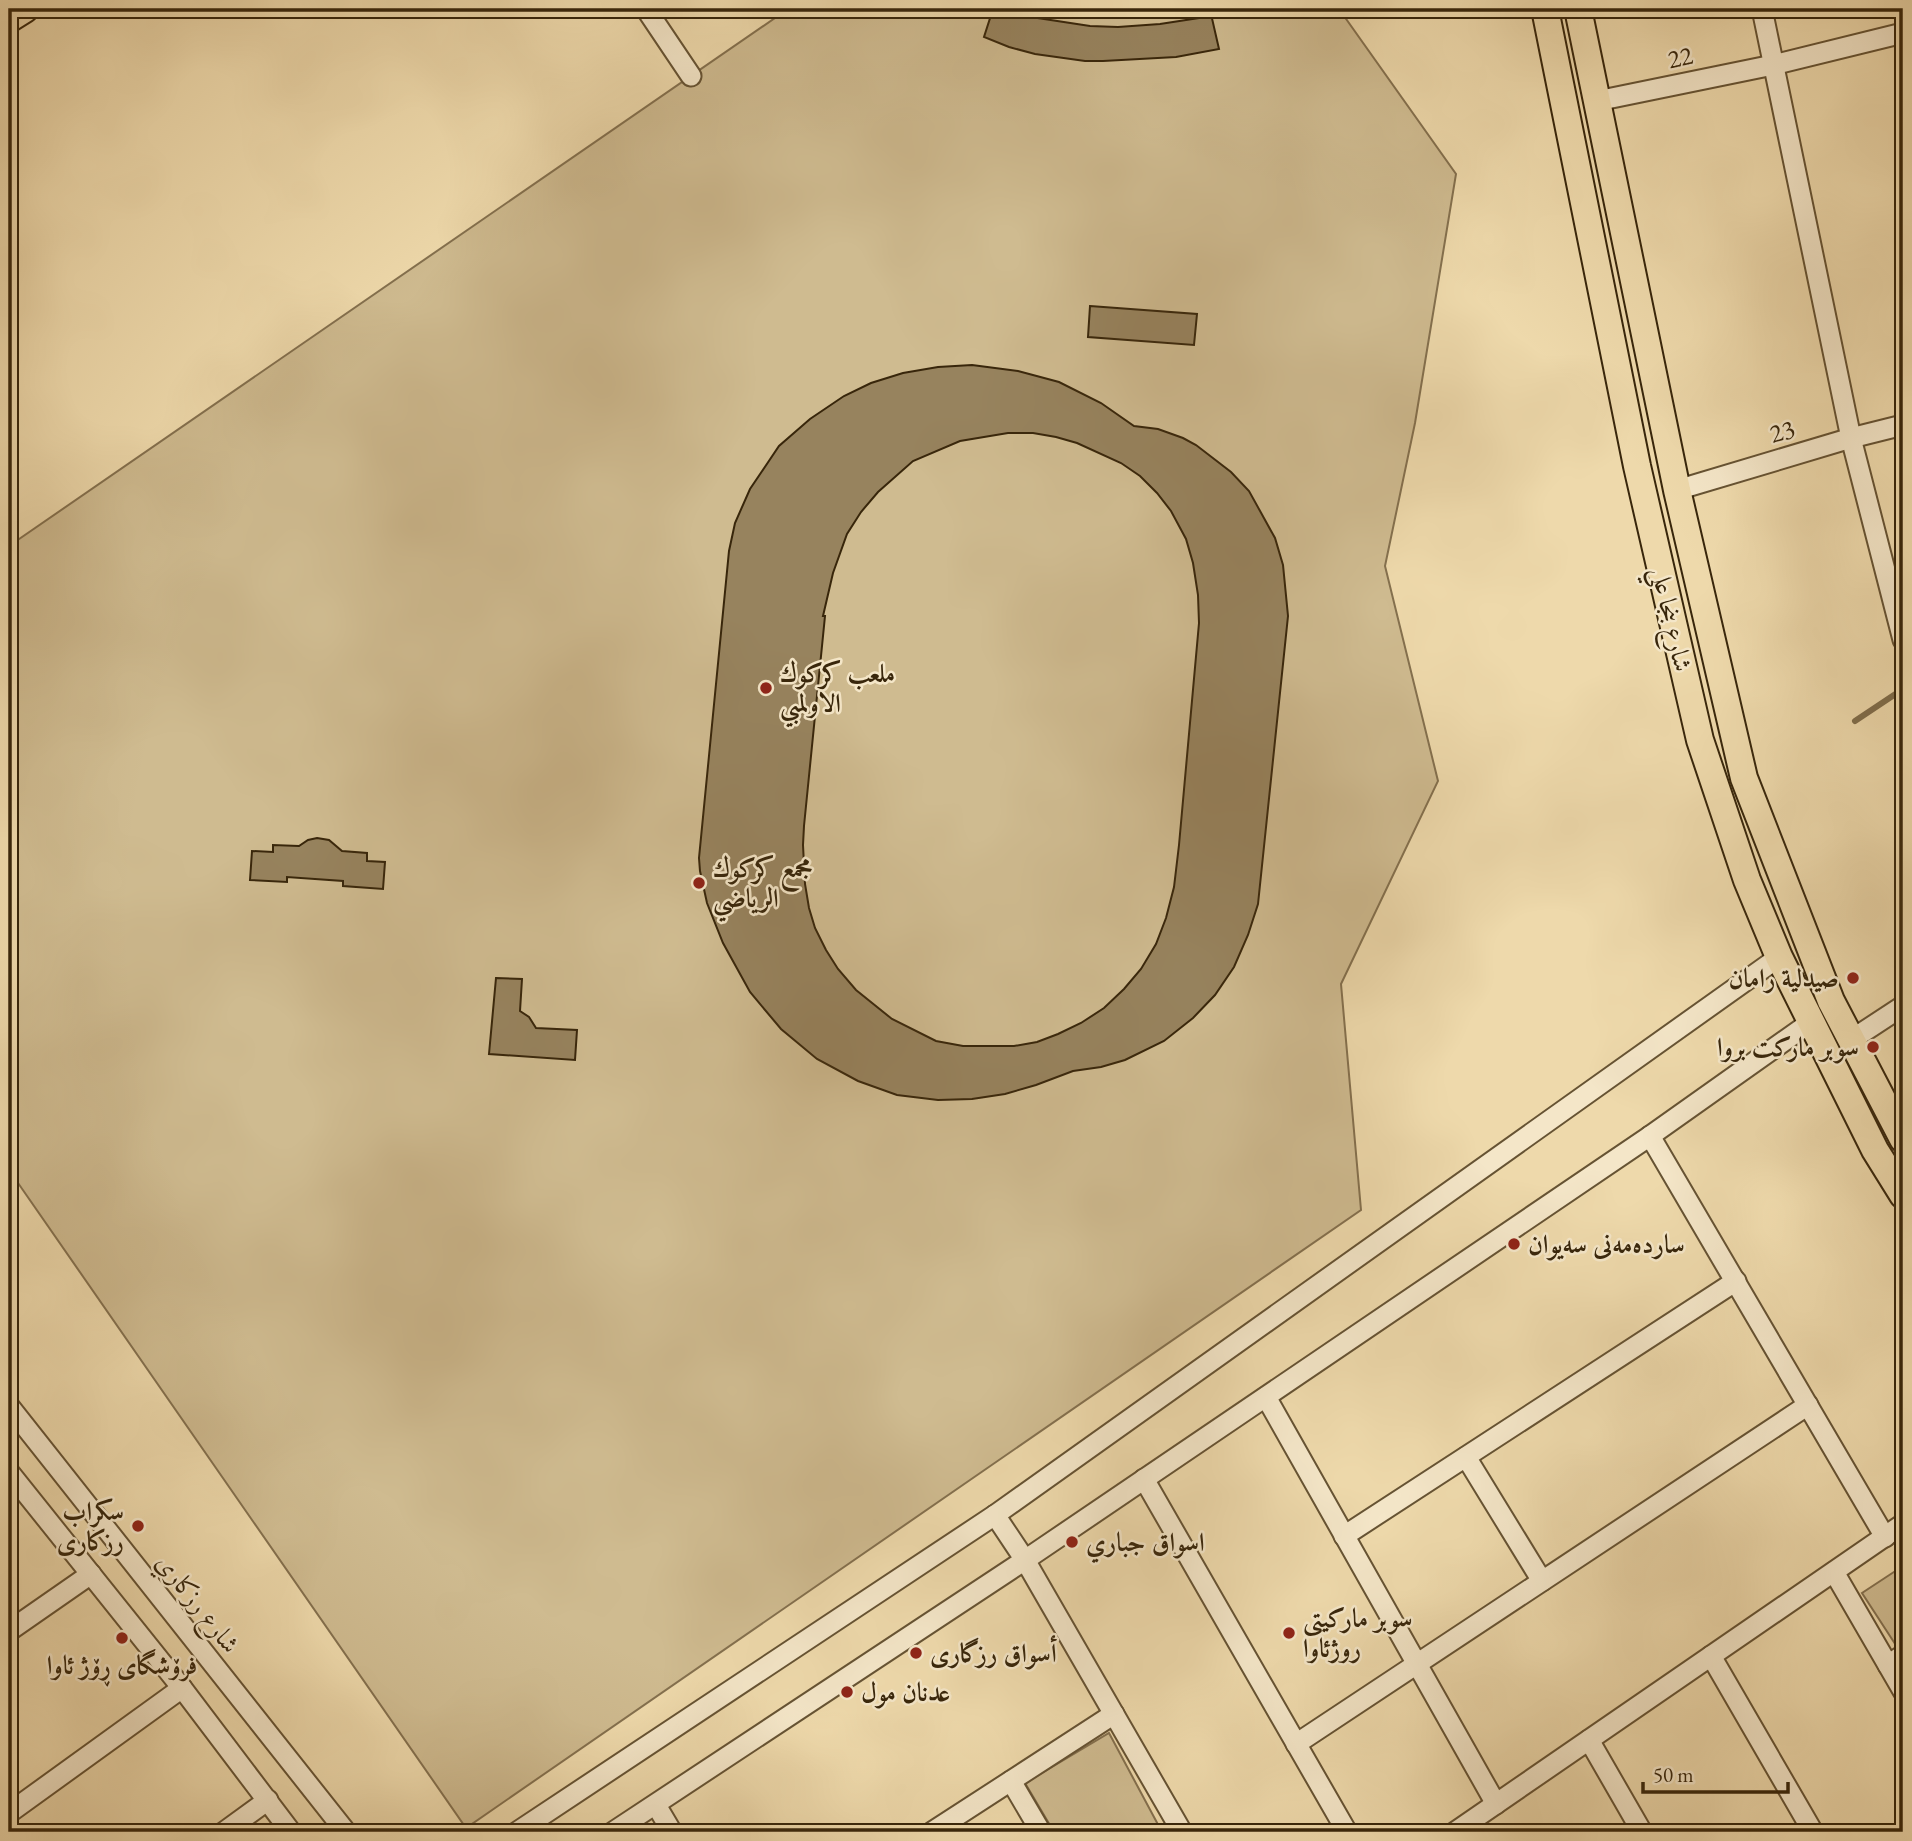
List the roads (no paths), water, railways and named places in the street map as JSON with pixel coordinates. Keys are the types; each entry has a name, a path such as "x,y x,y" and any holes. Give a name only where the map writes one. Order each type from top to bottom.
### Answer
{"main road":[{"path":"9,19 25,9"},
{"name":"شارع بنجا علي","path":"1545,9 1637,466 1700,740 1747,880 1779,957 1875,1150 1903,1195"},
{"name":"شارع بنجا علي","path":"1578,9 1677,490 1744,778 1831,1001 1903,1139"},
{"path":"1665,590 1699,582"}],"street":[{"path":"646,9 691,76"},
{"path":"1762,9 1852,438 1903,640"},
{"name":"22","path":"1597,102 1773,65 1903,33"},
{"name":"23","path":"1677,490 1903,425"},
{"path":"517,1832 995,1515 1779,957"},
{"path":"1851,1040 1903,1006"},
{"path":"614,1832 1266,1397 1650,1136 1811,1022"},
{"path":"1650,1136 1885,1537"},
{"path":"1344,1536 1736,1282"},
{"path":"1266,1397 1496,1804"},
{"path":"1296,1744 1808,1405"},
{"name":"شارع رزكاري","path":"9,1406 346,1832"},
{"path":"1466,1457 1542,1581"},
{"path":"9,1472 182,1688 290,1832"},
{"path":"1144,1479 1347,1832"},
{"path":"995,1515 1025,1560 1182,1832"},
{"path":"1468,1829 1496,1804 1903,1524"},
{"path":"1834,1572 1896,1660 1903,1691"},
{"path":"9,1631 91,1574"},
{"path":"1712,1656 1813,1832"},
{"path":"9,1813 182,1688"},
{"path":"932,1832 1114,1714"},
{"path":"1589,1740 1642,1832"},
{"path":"1011,1781 1041,1832"},
{"path":"224,1832 268,1800"},
{"path":"656,1805 672,1832"}],"waterway":[{"path":"1855,721 1903,689"}],"place":[{"name":"ملعب كركوك الاولمبي","path":"766,688"},
{"name":"مجمع كركوك الرياضي","path":"699,883"},
{"name":"صيدلية رامان","path":"1853,978"},
{"name":"سوبر ماركت بروا","path":"1873,1047"},
{"name":"ساردەمەنی سەیوان","path":"1514,1244"},
{"name":"سكراب رزكارى","path":"138,1526"},
{"name":"اسواق جباري","path":"1072,1542"},
{"name":"سوبر ماركيتى روژئاوا","path":"1289,1633"},
{"name":"فرۆشگای ڕۆژ ئاوا","path":"122,1638"},
{"name":"أسواق رزگارى","path":"916,1653"},
{"name":"عدنان مول","path":"847,1692"}]}
